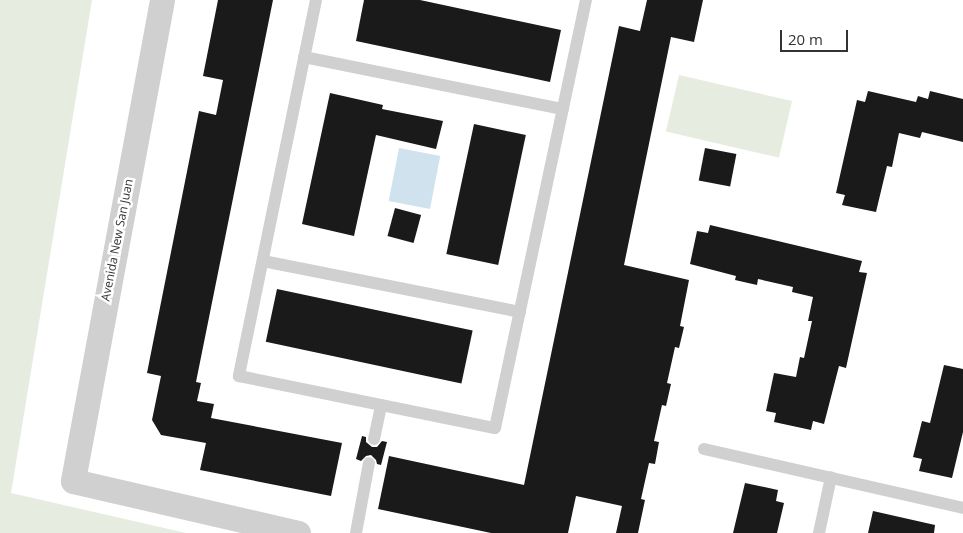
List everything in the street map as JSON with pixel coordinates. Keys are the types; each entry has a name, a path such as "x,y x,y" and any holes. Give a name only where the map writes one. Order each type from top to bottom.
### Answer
{"street":[{"name":"Avenida New San Juan","path":"162,0 73,481 298,533"}],"lane":[{"path":"316,0 239,376 495,428 586,0"},
{"path":"304,57 563,109"},
{"path":"263,261 520,312"},
{"path":"374,439 381,406"},
{"path":"704,449 963,508"},
{"path":"356,533 369,463"},
{"path":"819,533 831,477"}],"shaded area":[{"path":"0,0 92,0 11,493 186,533 0,533"},
{"path":"679,75 792,101 779,158 666,132"}],"water":[{"path":"399,148 440,156 430,209 389,201"}],"building":[{"path":"218,0 273,0 196,382 201,383 197,401 214,404 211,418 342,443 331,496 200,470 206,443 161,435 152,420 161,376 147,373 199,111 216,115 223,80 203,76"},
{"path":"364,0 420,0 561,30 550,82 356,41"},
{"path":"647,0 703,0 694,42 671,37 624,265 689,280 680,326 684,327 679,348 675,347 667,383 671,384 666,406 662,405 654,441 659,442 655,464 649,463 641,499 645,500 638,533 616,533 622,506 576,496 568,533 491,533 378,509 389,456 524,485 619,26 640,31"},
{"path":"868,91 916,102 918,96 928,99 930,91 963,99 963,142 922,132 920,138 899,133 892,167 887,166 876,212 842,205 845,195 836,193 857,100 865,102"},
{"path":"330,93 383,105 382,109 443,121 436,149 376,135 354,236 302,224"},
{"path":"474,124 526,135 498,265 446,254"},
{"path":"705,148 736,154 730,186 699,180"},
{"path":"395,208 421,215 414,243 387,236"},
{"path":"710,225 862,261 859,272 867,273 846,368 839,366 824,424 813,421 811,430 774,422 776,413 766,411 774,373 796,377 800,357 804,358 812,321 808,321 813,297 792,292 793,287 758,279 757,285 735,280 736,276 690,264 697,231 708,233"},
{"path":"277,289 473,331 461,383 266,342"},
{"path":"944,365 963,369 963,432 952,478 919,471 922,459 913,457 922,421 930,423"},
{"path":"362,436 366,437 366,442 372,447 377,447 382,441 387,442 381,465 377,464 371,455 366,456 361,461 356,459"},
{"path":"745,483 778,490 776,501 784,503 777,533 733,533"},
{"path":"873,511 935,525 934,533 868,533"}]}
